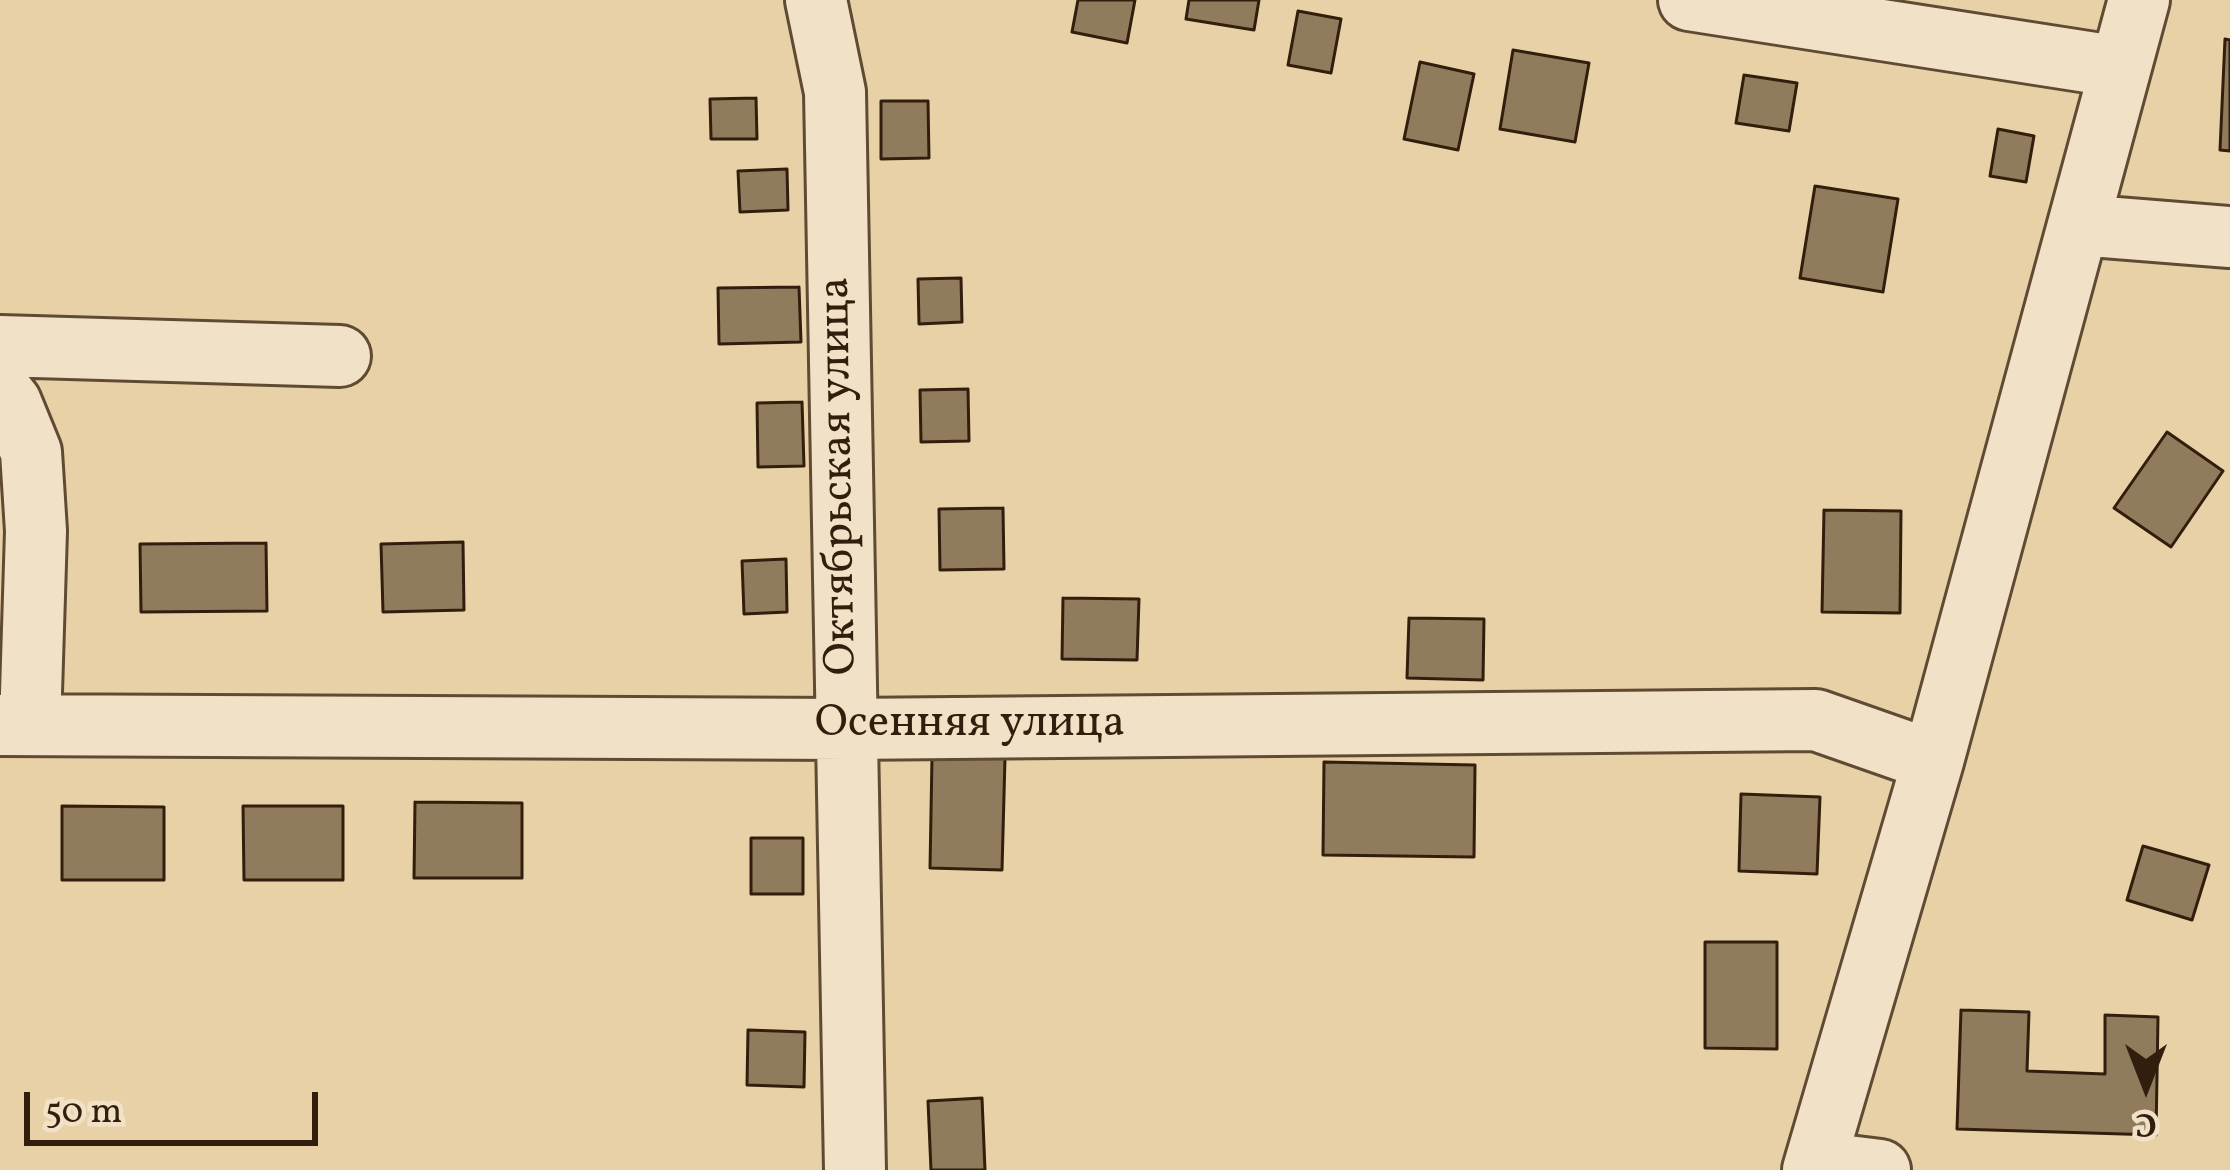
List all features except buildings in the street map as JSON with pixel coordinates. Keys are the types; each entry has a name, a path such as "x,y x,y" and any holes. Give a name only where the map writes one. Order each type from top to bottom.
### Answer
{"street":[{"name":"Октябрьская улица","path":"816,0 835,92 855,1170"},
{"path":"1689,0 2120,67"},
{"path":"1880,1170 1815,1166 1933,761 2139,0"},
{"path":"2079,225 2230,237"},
{"path":"0,346 340,356"},
{"path":"0,389 32,452 37,531 15,725"},
{"name":"Осенняя улица","path":"15,725 846,729 1816,720 1933,761"}]}
